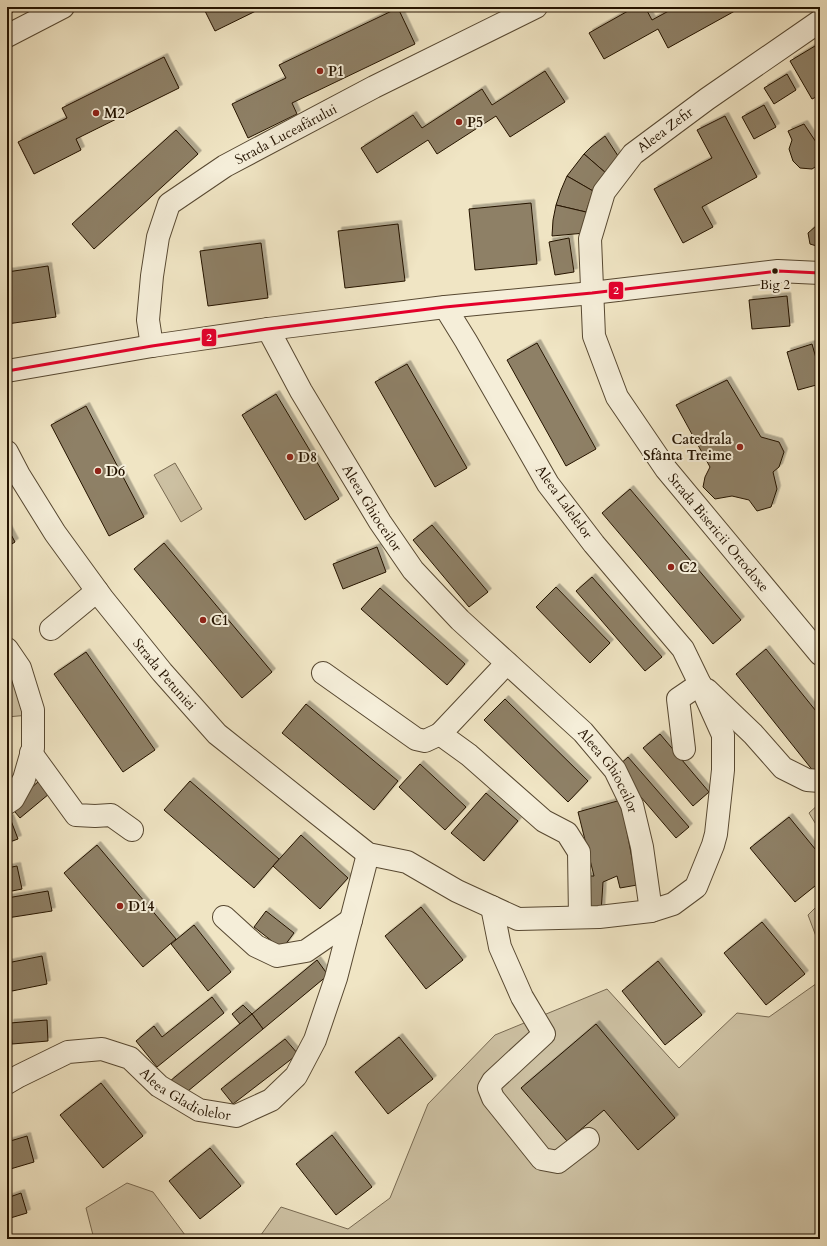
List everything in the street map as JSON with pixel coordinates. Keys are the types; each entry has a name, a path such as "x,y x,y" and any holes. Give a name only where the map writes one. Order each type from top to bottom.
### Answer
{"street":[{"path":"7,36 63,7"},
{"name":"Strada Luceafărului","path":"152,346 148,320 152,276 158,237 169,204 225,166 374,87 536,7"},
{"name":"Aleea Zefir","path":"592,293 590,239 604,192 633,154 707,99 820,21"},
{"path":"7,371 152,346 268,329 445,307 592,293 778,271 820,273"},
{"name":"Strada Bisericii Ortodoxe","path":"592,293 594,336 617,397 666,469 820,654"},
{"name":"Aleea Lalelelor","path":"445,307 548,484 594,544 683,649 700,684"},
{"name":"Aleea Ghioceilor","path":"268,329 301,391 380,522 413,570 460,620 583,732 615,770 632,805 642,847 651,911"},
{"name":"Strada Petuniei","path":"7,452 19,475 55,533 97,591 162,672 217,734 368,854"},
{"path":"51,629 97,591"},
{"path":"7,649 20,668 33,710 32,753 24,779 13,798 7,803"},
{"path":"323,673 416,739 425,740 440,734 507,663"},
{"path":"684,749 678,699 700,684"},
{"path":"700,684 753,734 783,768 807,780 820,781"},
{"path":"368,854 407,862 457,891 518,919 598,917 651,911 673,904 696,887 714,845 716,834 723,770 723,735 700,684"},
{"path":"440,734 469,755 544,821 567,833 579,852 580,918"},
{"path":"32,753 76,815 110,815 132,830"},
{"name":"Aleea Gladiolelor","path":"7,1083 68,1052 102,1049 130,1058 159,1086 199,1110 236,1116 271,1100 296,1076 315,1040 336,978 368,854"},
{"path":"492,907 500,947 522,997 544,1034 493,1081 489,1088 493,1098 542,1159 558,1162 588,1139"},
{"path":"224,917 256,946 277,956 306,951 351,920"}],"shaded area":[{"path":"175,463 202,509 181,522 154,475"},
{"path":"7,654 29,715 7,717"},
{"path":"820,803 820,831 809,813"},
{"path":"820,903 820,947 808,915"},
{"path":"820,981 820,1239 258,1239 281,1207 348,1229 390,1198 428,1104 495,1035 607,989 679,1068 737,1013 769,1017"},
{"path":"127,1183 153,1192 188,1239 94,1239 86,1208"}],"building":[{"path":"7,7 22,7 7,15"},
{"path":"203,7 264,7 215,31"},
{"path":"635,7 645,7 652,20 676,7 742,7 668,48 658,29 604,59 589,33"},
{"name":"P1","path":"398,8 415,44 292,103 297,114 248,138 232,104 286,78 279,65"},
{"path":"820,43 820,95 812,99 790,61"},
{"name":"M2","path":"164,57 179,88 76,139 81,150 34,174 18,142 67,118 62,108"},
{"name":"P5","path":"545,71 565,102 510,137 496,116 437,154 428,140 377,173 361,148 413,115 422,128 482,89 492,105"},
{"path":"787,74 796,90 774,104 764,88"},
{"path":"764,105 776,127 754,139 742,117"},
{"path":"725,116 757,177 702,207 713,227 683,243 654,189 712,158 697,130"},
{"path":"804,124 820,148 820,164 812,169 800,168 793,161 789,149 792,140 788,131"},
{"path":"176,130 198,154 94,249 72,224"},
{"path":"605,136 622,162 607,174 584,154"},
{"path":"584,154 607,174 593,191 567,176"},
{"path":"567,176 593,191 586,212 556,205"},
{"path":"531,203 537,264 475,270 469,209"},
{"path":"556,205 586,212 585,233 552,236"},
{"path":"398,224 405,281 345,288 338,231"},
{"path":"816,226 820,228 820,247 810,244 808,233"},
{"path":"569,238 574,272 555,275 549,242"},
{"path":"261,243 268,298 208,306 200,251"},
{"path":"48,266 56,317 7,324 7,272"},
{"path":"787,296 790,326 752,329 749,300"},
{"path":"537,343 596,449 566,466 507,360"},
{"path":"812,344 820,372 820,384 798,390 787,352"},
{"path":"407,364 467,468 435,487 375,382"},
{"name":"Catedrala Sfânta Treime","path":"727,380 761,437 779,442 784,452 779,467 773,472 777,489 771,507 757,511 749,500 732,496 715,499 703,487 705,477 710,467 676,405"},
{"name":"D8","path":"276,394 339,499 305,520 242,415"},
{"name":"D6","path":"86,406 144,517 109,536 51,425"},
{"name":"C2","path":"630,489 741,620 713,644 602,513"},
{"path":"432,525 488,592 469,607 413,540"},
{"path":"7,527 15,542 7,547"},
{"name":"C1","path":"164,543 272,672 242,698 134,569"},
{"path":"377,547 386,572 343,589 333,564"},
{"path":"592,577 662,657 645,671 576,591"},
{"path":"556,587 610,643 590,663 536,607"},
{"path":"380,588 465,664 447,685 361,609"},
{"path":"766,649 820,716 820,768 814,772 736,674"},
{"path":"86,652 155,750 123,772 54,674"},
{"path":"505,699 588,781 568,802 484,720"},
{"path":"306,704 398,781 374,810 282,733"},
{"path":"660,734 709,792 693,806 643,748"},
{"path":"628,757 689,827 676,838 616,768"},
{"path":"420,764 466,807 445,830 399,787"},
{"path":"45,776 55,789 20,818 10,806"},
{"path":"190,781 279,859 254,888 164,810"},
{"path":"486,793 518,821 484,861 451,833"},
{"path":"621,800 637,885 620,888 617,876 603,882 601,913 585,912 585,876 594,876 578,812"},
{"path":"789,817 820,855 820,882 795,902 750,848"},
{"path":"10,818 18,839 7,843 7,819"},
{"path":"301,835 348,878 320,909 273,866"},
{"name":"D14","path":"97,845 176,939 143,967 64,873"},
{"path":"17,866 22,889 7,892 7,868"},
{"path":"48,891 52,911 7,918 7,898"},
{"path":"421,907 463,960 426,989 385,936"},
{"path":"266,911 294,933 282,949 254,927"},
{"path":"762,922 805,974 766,1005 724,953"},
{"path":"194,925 231,972 208,991 171,944"},
{"path":"42,956 47,984 7,992 7,963"},
{"path":"317,960 328,975 263,1029 252,1014"},
{"path":"658,961 702,1015 665,1045 622,991"},
{"path":"212,997 224,1013 157,1067 136,1041 154,1026 162,1037"},
{"path":"243,1005 252,1014 240,1024 232,1014"},
{"path":"252,1014 263,1029 182,1096 170,1081"},
{"path":"47,1020 48,1041 12,1044 10,1023"},
{"path":"596,1024 675,1118 638,1150 604,1110 567,1141 521,1088"},
{"path":"399,1037 433,1079 388,1114 355,1072"},
{"path":"285,1039 298,1054 233,1104 221,1089"},
{"path":"101,1083 143,1136 103,1168 60,1115"},
{"path":"332,1135 372,1187 336,1215 296,1164"},
{"path":"27,1136 34,1162 7,1170 7,1142"},
{"path":"210,1148 241,1186 200,1219 169,1181"},
{"path":"21,1193 27,1213 7,1219 7,1198"}],"transit line":[{"name":"2","path":"7,371 152,346 268,329 445,307 592,293 778,271 820,273"}],"place":[{"name":"P1","path":"320,71"},
{"name":"M2","path":"96,113"},
{"name":"P5","path":"459,122"},
{"name":"Big 2","path":"775,271"},
{"name":"Catedrala Sfânta Treime","path":"740,447"},
{"name":"D8","path":"290,457"},
{"name":"D6","path":"98,471"},
{"name":"C2","path":"671,567"},
{"name":"C1","path":"203,620"},
{"name":"D14","path":"120,906"}]}
